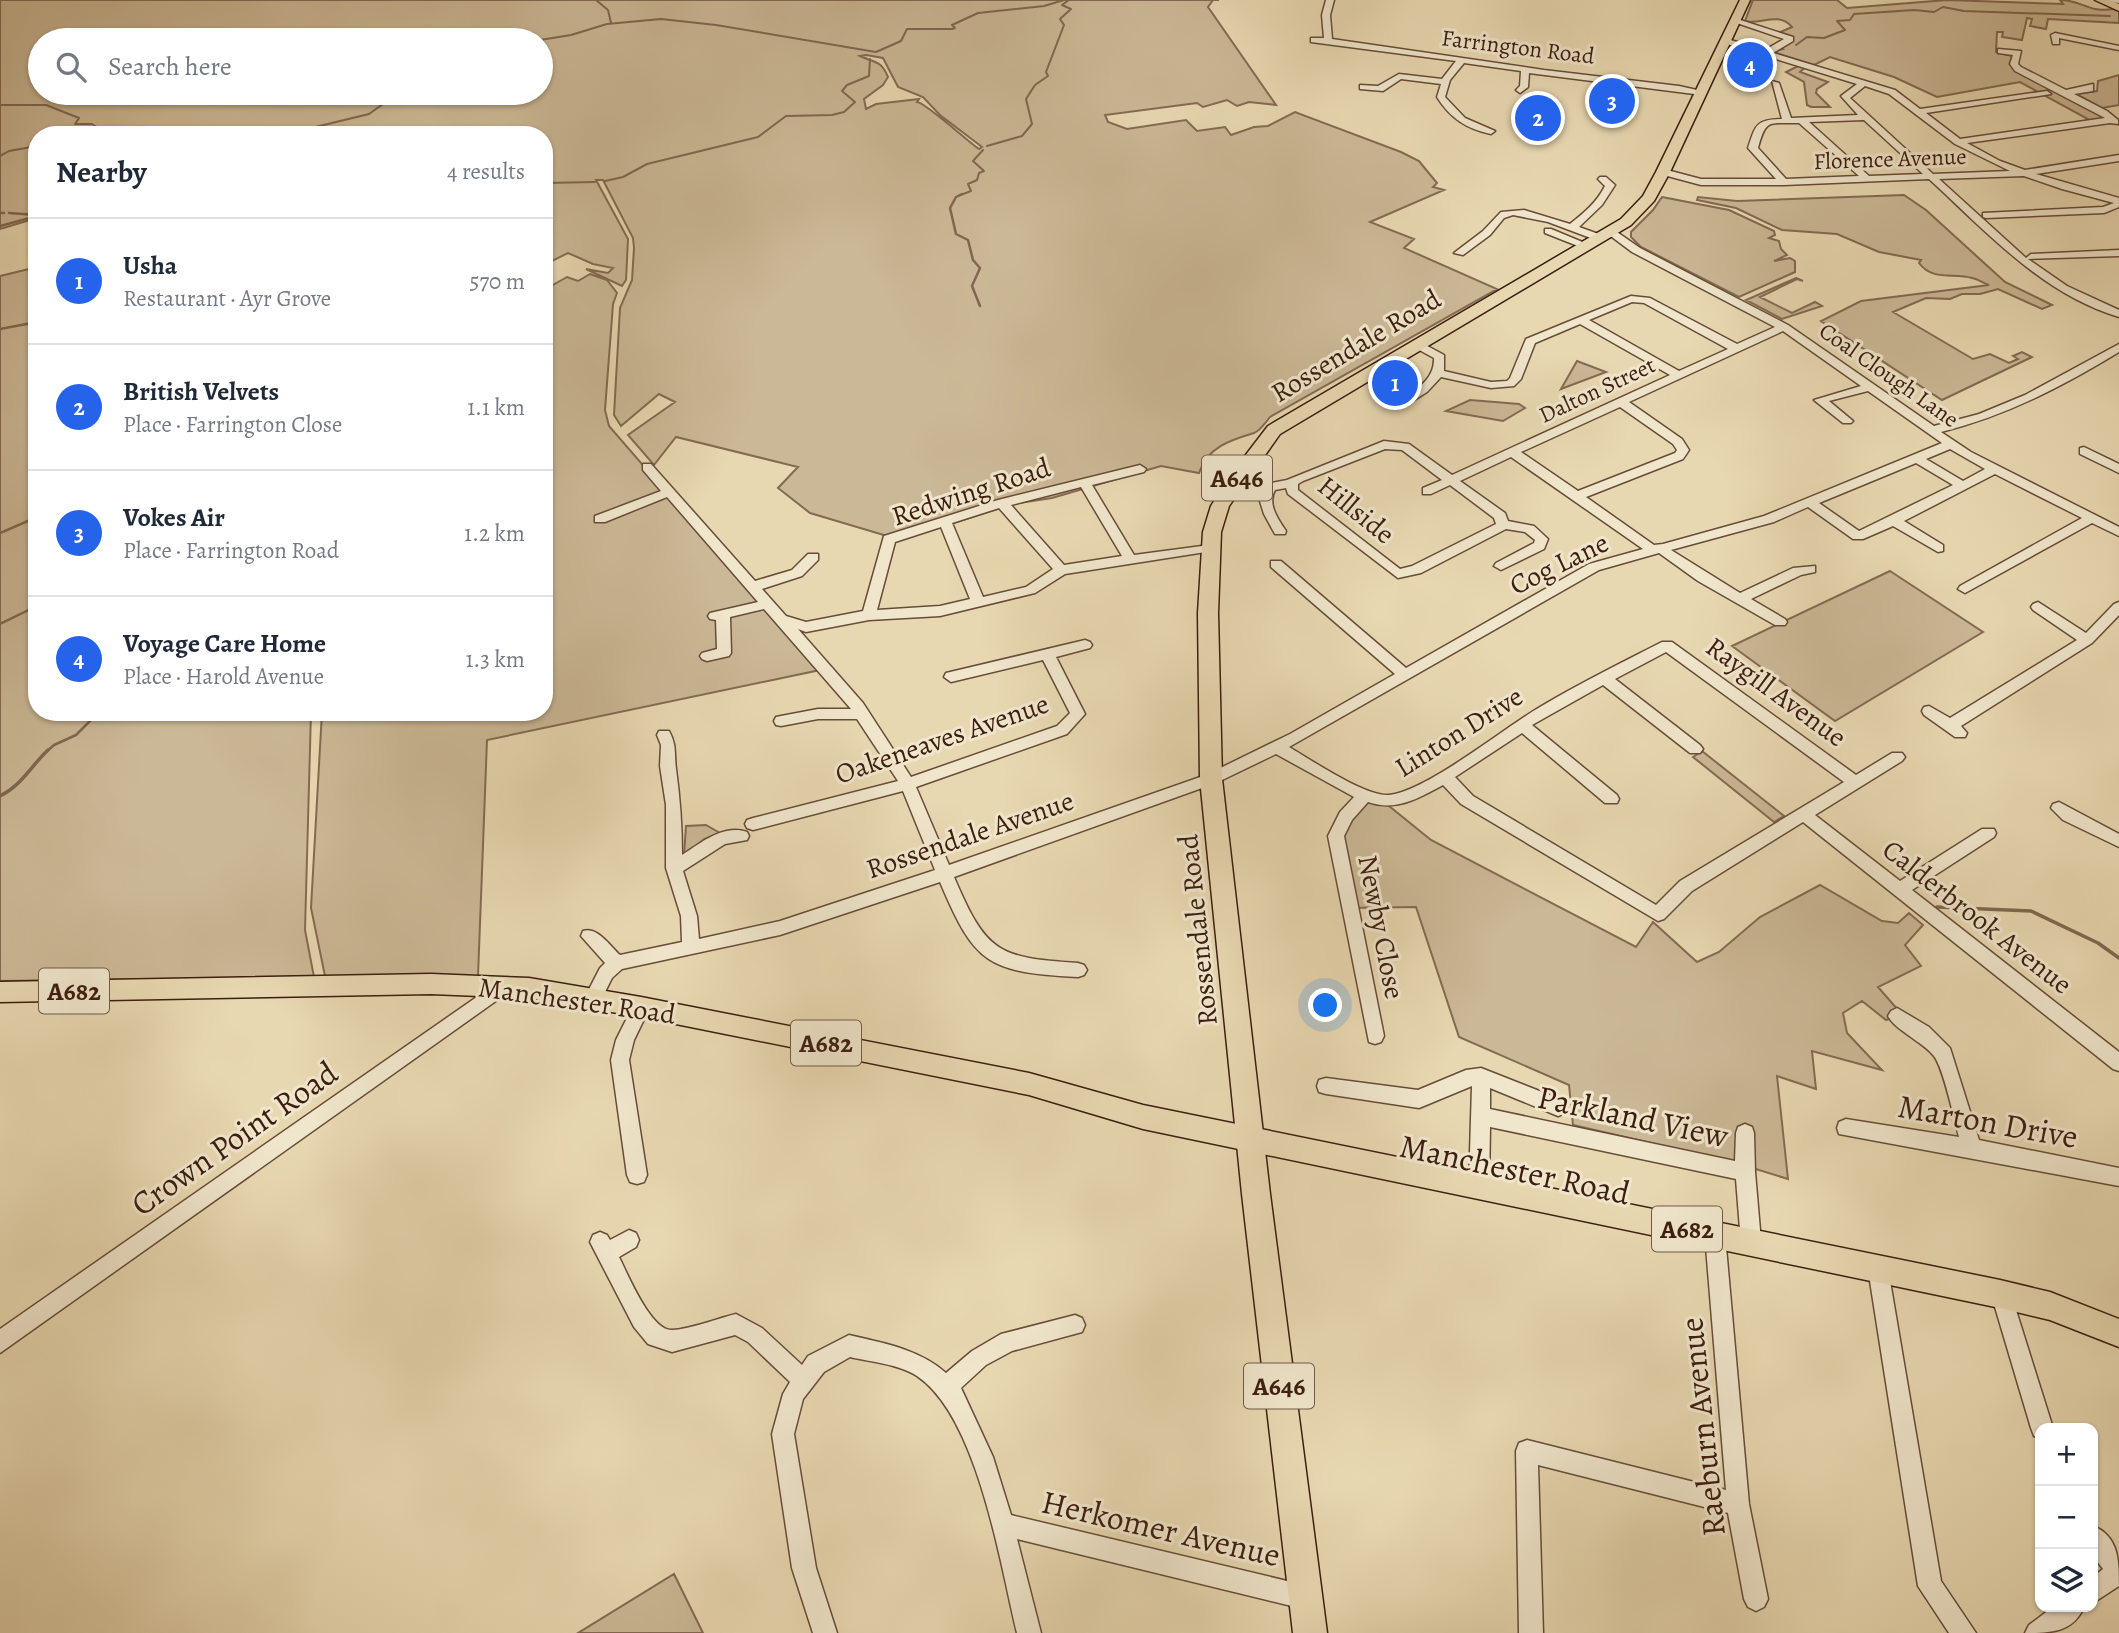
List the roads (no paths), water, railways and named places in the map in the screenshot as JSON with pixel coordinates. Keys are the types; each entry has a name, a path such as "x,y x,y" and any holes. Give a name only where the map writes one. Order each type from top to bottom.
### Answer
{"highway":[{"name":"Rossendale Road","path":"1251,1145 1211,779 1208,613 1212,532 1220,506 1238,477 1274,430 1416,344 1601,240 1626,222 1649,198 1745,0"},
{"name":"A646","path":"1251,1145 1310,1633"}],"main road":[{"path":"2102,1 2119,8"},
{"name":"Manchester Road","path":"0,992 417,984 505,986 593,999 1029,1084 1143,1117 1199,1139 1251,1145 2002,1300 2050,1306 2119,1333"},
{"name":"Manchester Road","path":"2002,1300 2119,1344"}],"street":[{"path":"1328,41 1326,15 1330,0"},
{"path":"2102,1 2119,1"},
{"path":"1737,20 1790,39 1768,52"},
{"path":"2056,42 2056,35 2117,46"},
{"name":"Farrington Road","path":"1314,40 1366,44 1461,61 1646,82 1702,92"},
{"path":"1727,41 1892,92 1958,142 1997,163 2119,203"},
{"path":"2001,51 2018,53 2014,64 2018,69 2111,119"},
{"path":"1461,61 1446,82 1441,97 1448,110 1480,129 1491,131"},
{"path":"1408,75 1414,65"},
{"path":"1520,90 1524,87 1525,70"},
{"path":"1363,87 1380,89 1394,77 1408,75 1446,82"},
{"path":"1775,83 1787,121"},
{"path":"1864,83 1845,96 1930,177 2034,270 2063,288 2119,314"},
{"path":"2064,93 2090,89 2090,86"},
{"path":"1918,112 2047,94"},
{"path":"1958,142 2111,119 2119,111"},
{"path":"1784,182 1753,148 1759,127 1766,122 1865,117"},
{"path":"1801,120 1867,179"},
{"name":"Florence Avenue","path":"1662,172 1701,182 1784,182 2022,173 2119,158"},
{"path":"1571,228 1596,206 1607,191 1610,185 1603,179"},
{"path":"1828,180 1840,194"},
{"path":"1986,215 2104,210 2119,203"},
{"path":"1459,253 1490,230 1495,221 1504,214 1532,216 1601,240"},
{"path":"1548,231 1601,240"},
{"name":"Coal Clough Lane","path":"1601,240 1636,250 1784,327 1951,444 1995,470 2119,532"},
{"path":"2031,257 2119,253"},
{"path":"1438,373 1492,385 1510,384 1515,379 1530,341 1638,298 1737,349"},
{"path":"1580,320 1679,376"},
{"name":"Dalton Street","path":"1427,491 1784,327"},
{"path":"1403,404 1430,384 1438,373 1440,357 1416,344"},
{"path":"1933,430 1971,422 2003,411 2119,347"},
{"path":"2105,356 2119,362"},
{"path":"1847,421 1820,400 1870,387"},
{"path":"1577,496 1679,456 1683,450 1678,442 1621,402"},
{"name":"Cog Lane","path":"1211,779 1276,747 1594,567 1655,548 1769,519 1951,444"},
{"name":"Hillside","path":"1384,445 1397,445 1405,447 1451,478 1500,516 1503,524 1499,530 1416,570 1398,573 1292,491 1291,485 1298,478 1384,445"},
{"path":"2084,451 2119,468"},
{"path":"1512,452 1686,569 1742,598 1780,622"},
{"path":"1917,457 1963,486"},
{"path":"647,467 858,707 860,714 877,734 907,784 943,874 970,928 986,949 1005,961 1034,967 1078,970"},
{"name":"Redwing Road","path":"869,615 890,539 1002,503 1140,469"},
{"path":"1809,502 1857,536 1894,521 1995,470"},
{"path":"1084,482 1130,559"},
{"path":"1280,531 1268,512 1265,495 1273,484 1291,485"},
{"path":"600,519 669,492"},
{"path":"1002,503 1061,570"},
{"path":"1965,589 2092,518"},
{"path":"1894,521 1938,548"},
{"path":"945,522 978,602"},
{"name":"Hillside","path":"1501,566 1539,546 1542,539 1528,529 1503,524"},
{"path":"783,623 806,627 869,615 940,611 1030,590 1061,570 1211,547"},
{"path":"752,587 797,573 813,557"},
{"path":"1276,564 1405,675"},
{"path":"1742,598 1798,571 1810,569"},
{"path":"706,656 724,653 718,616 767,604"},
{"path":"2038,607 2087,640"},
{"path":"1929,711 1955,729 2087,640 2119,607"},
{"path":"783,623 785,637 802,656"},
{"path":"951,677 1085,645"},
{"name":"Linton Drive","path":"1276,747 1366,795 1384,802 1400,800 1444,776 1522,725 1667,645"},
{"name":"Raygill Avenue","path":"1667,645 1854,781"},
{"name":"Oakeneaves Avenue","path":"674,868 722,838 907,784 1062,730 1078,714 1047,654"},
{"path":"1605,679 1687,746"},
{"path":"781,722 818,714 860,714"},
{"path":"1522,725 1611,799"},
{"path":"664,735 669,745 668,766 674,805 674,868 689,916 691,945"},
{"path":"1444,776 1467,800 1658,914 1686,886 1896,757"},
{"name":"Rossendale Avenue","path":"617,963 780,928 943,874 1211,779"},
{"name":"Newby Close","path":"1366,795 1346,816 1336,836 1375,1036"},
{"path":"2059,808 2069,816 2119,841"},
{"name":"Calderbrook Avenue","path":"1802,813 2119,1063"},
{"path":"1901,889 1988,833"},
{"path":"589,936 617,963 606,973 593,999"},
{"name":"Crown Point Road","path":"0,1342 505,986"},
{"path":"637,1175 620,1060 625,1040 641,1007"},
{"path":"1897,1016 1923,1033 1944,1054 1972,1148"},
{"path":"1479,1191 1481,1076"},
{"path":"1326,1086 1419,1099 1466,1078 1481,1076 1558,1107"},
{"name":"Parkland View","path":"1480,1116 1745,1172 1751,1248"},
{"name":"Marton Drive","path":"1846,1128 1972,1148 2119,1177"},
{"path":"1745,1133 1745,1172"},
{"path":"629,1240 603,1248 641,1320 655,1337 672,1341 736,1324 755,1335 804,1381"},
{"name":"Raeburn Avenue","path":"1715,1240 1738,1504 1756,1599"},
{"path":"1879,1275 1930,1586 1964,1633"},
{"path":"2002,1300 2040,1423"},
{"path":"946,1387 979,1358 1008,1341 1075,1325"},
{"path":"825,1633 804,1568 783,1434 794,1394 816,1364 849,1346 890,1355 923,1367 951,1392 982,1457 1029,1633"},
{"path":"1531,1633 1527,1451 1738,1504"},
{"name":"Herkomer Avenue","path":"1002,1524 1304,1597"},
{"path":"2098,1544 2119,1571 2098,1587"},
{"path":"2037,1633 2065,1612"}],"waterway":[{"path":"596,0 608,10 611,23"},
{"path":"553,38 607,24 661,19 716,25 876,52 901,41 907,29 952,29 955,28 952,25 978,13 1044,6 1064,0"},
{"path":"987,146 1022,136 1032,124 1026,99 1035,85 1048,76 1046,72 1064,25 1060,19 1071,9 1062,5 1069,0"},
{"path":"1796,45 1807,37 1824,38 1845,30 1837,21 1850,20 1854,14 1914,10 1934,12 1943,7 1964,11 2110,16"},
{"path":"605,181 623,177 647,164 758,137 786,116 832,115 844,112 855,102 842,91 847,85 869,76 870,59"},
{"path":"0,105 28,105"},
{"path":"28,105 46,105"},
{"path":"46,105 79,118 75,124 95,126"},
{"path":"320,126 369,114 382,105"},
{"path":"0,156 9,151 28,148"},
{"path":"958,196 971,191 968,184 977,180 979,173 984,171 973,161 983,150"},
{"path":"553,183 595,182"},
{"path":"958,196 962,194"},
{"path":"958,196 950,208 956,234 968,240 973,260 980,268 972,286 980,306"},
{"path":"9,213 28,214"},
{"path":"0,226 28,218"},
{"path":"0,329 28,324"},
{"path":"0,533 28,521"},
{"path":"0,624 28,610"},
{"path":"47,751 76,735 90,721"},
{"path":"0,796 20,781 47,751"},
{"path":"1937,907 2031,911 2098,943 2119,958"}],"place":[{"name":"Voyage Care Home","path":"1750,65"},
{"name":"Vokes Air","path":"1612,101"},
{"name":"British Velvets","path":"1538,118"},
{"name":"Usha","path":"1395,383"}]}
